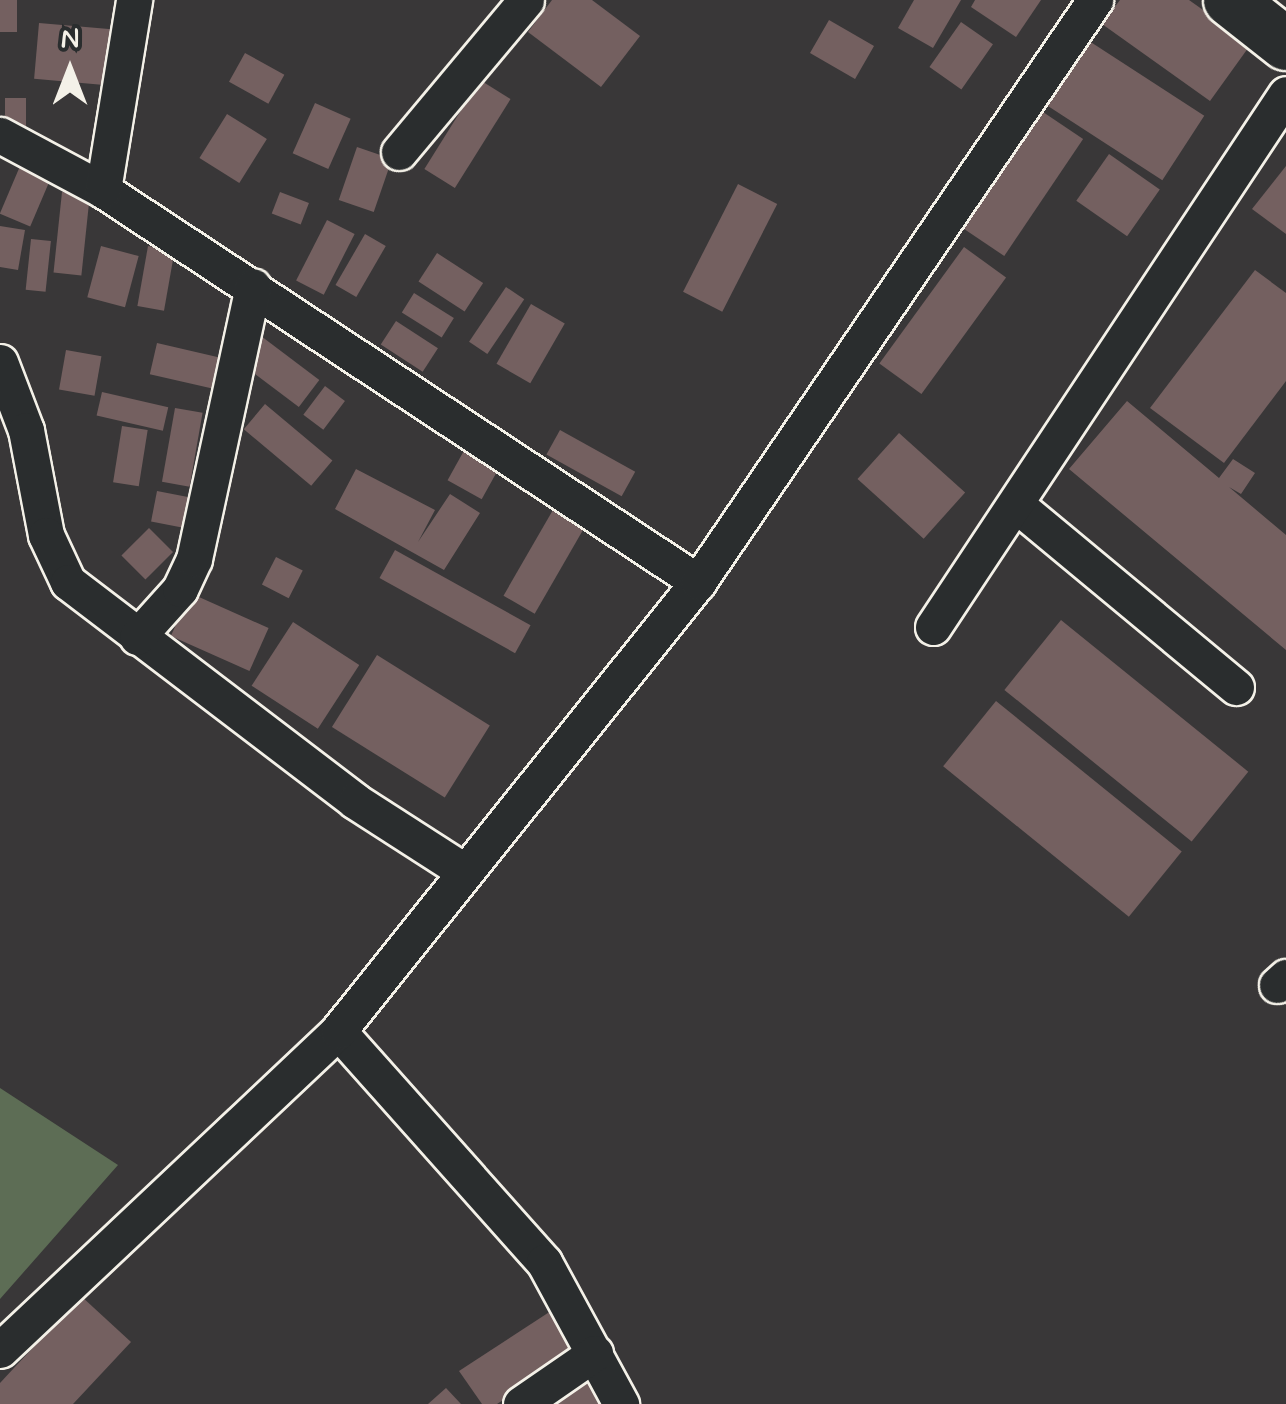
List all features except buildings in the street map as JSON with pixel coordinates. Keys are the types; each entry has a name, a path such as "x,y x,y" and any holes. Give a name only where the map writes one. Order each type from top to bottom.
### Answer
{"highway":[{"path":"1230,0 1286,44"}],"street":[{"path":"103,190 134,0"},
{"path":"400,152 526,0"},
{"path":"0,1350 338,1031 698,582 1096,0"},
{"path":"933,627 1019,507 1286,94"},
{"path":"0,135 103,190 698,582"},
{"path":"137,637 180,589 194,558 252,286"},
{"path":"0,362 18,401 60,571 137,637 355,801 464,871"},
{"path":"1019,507 1236,687"},
{"path":"338,1031 544,1262 621,1404"},
{"path":"521,1404 595,1353"}],"green space":[{"path":"0,1088 118,1165 0,1299"}]}
